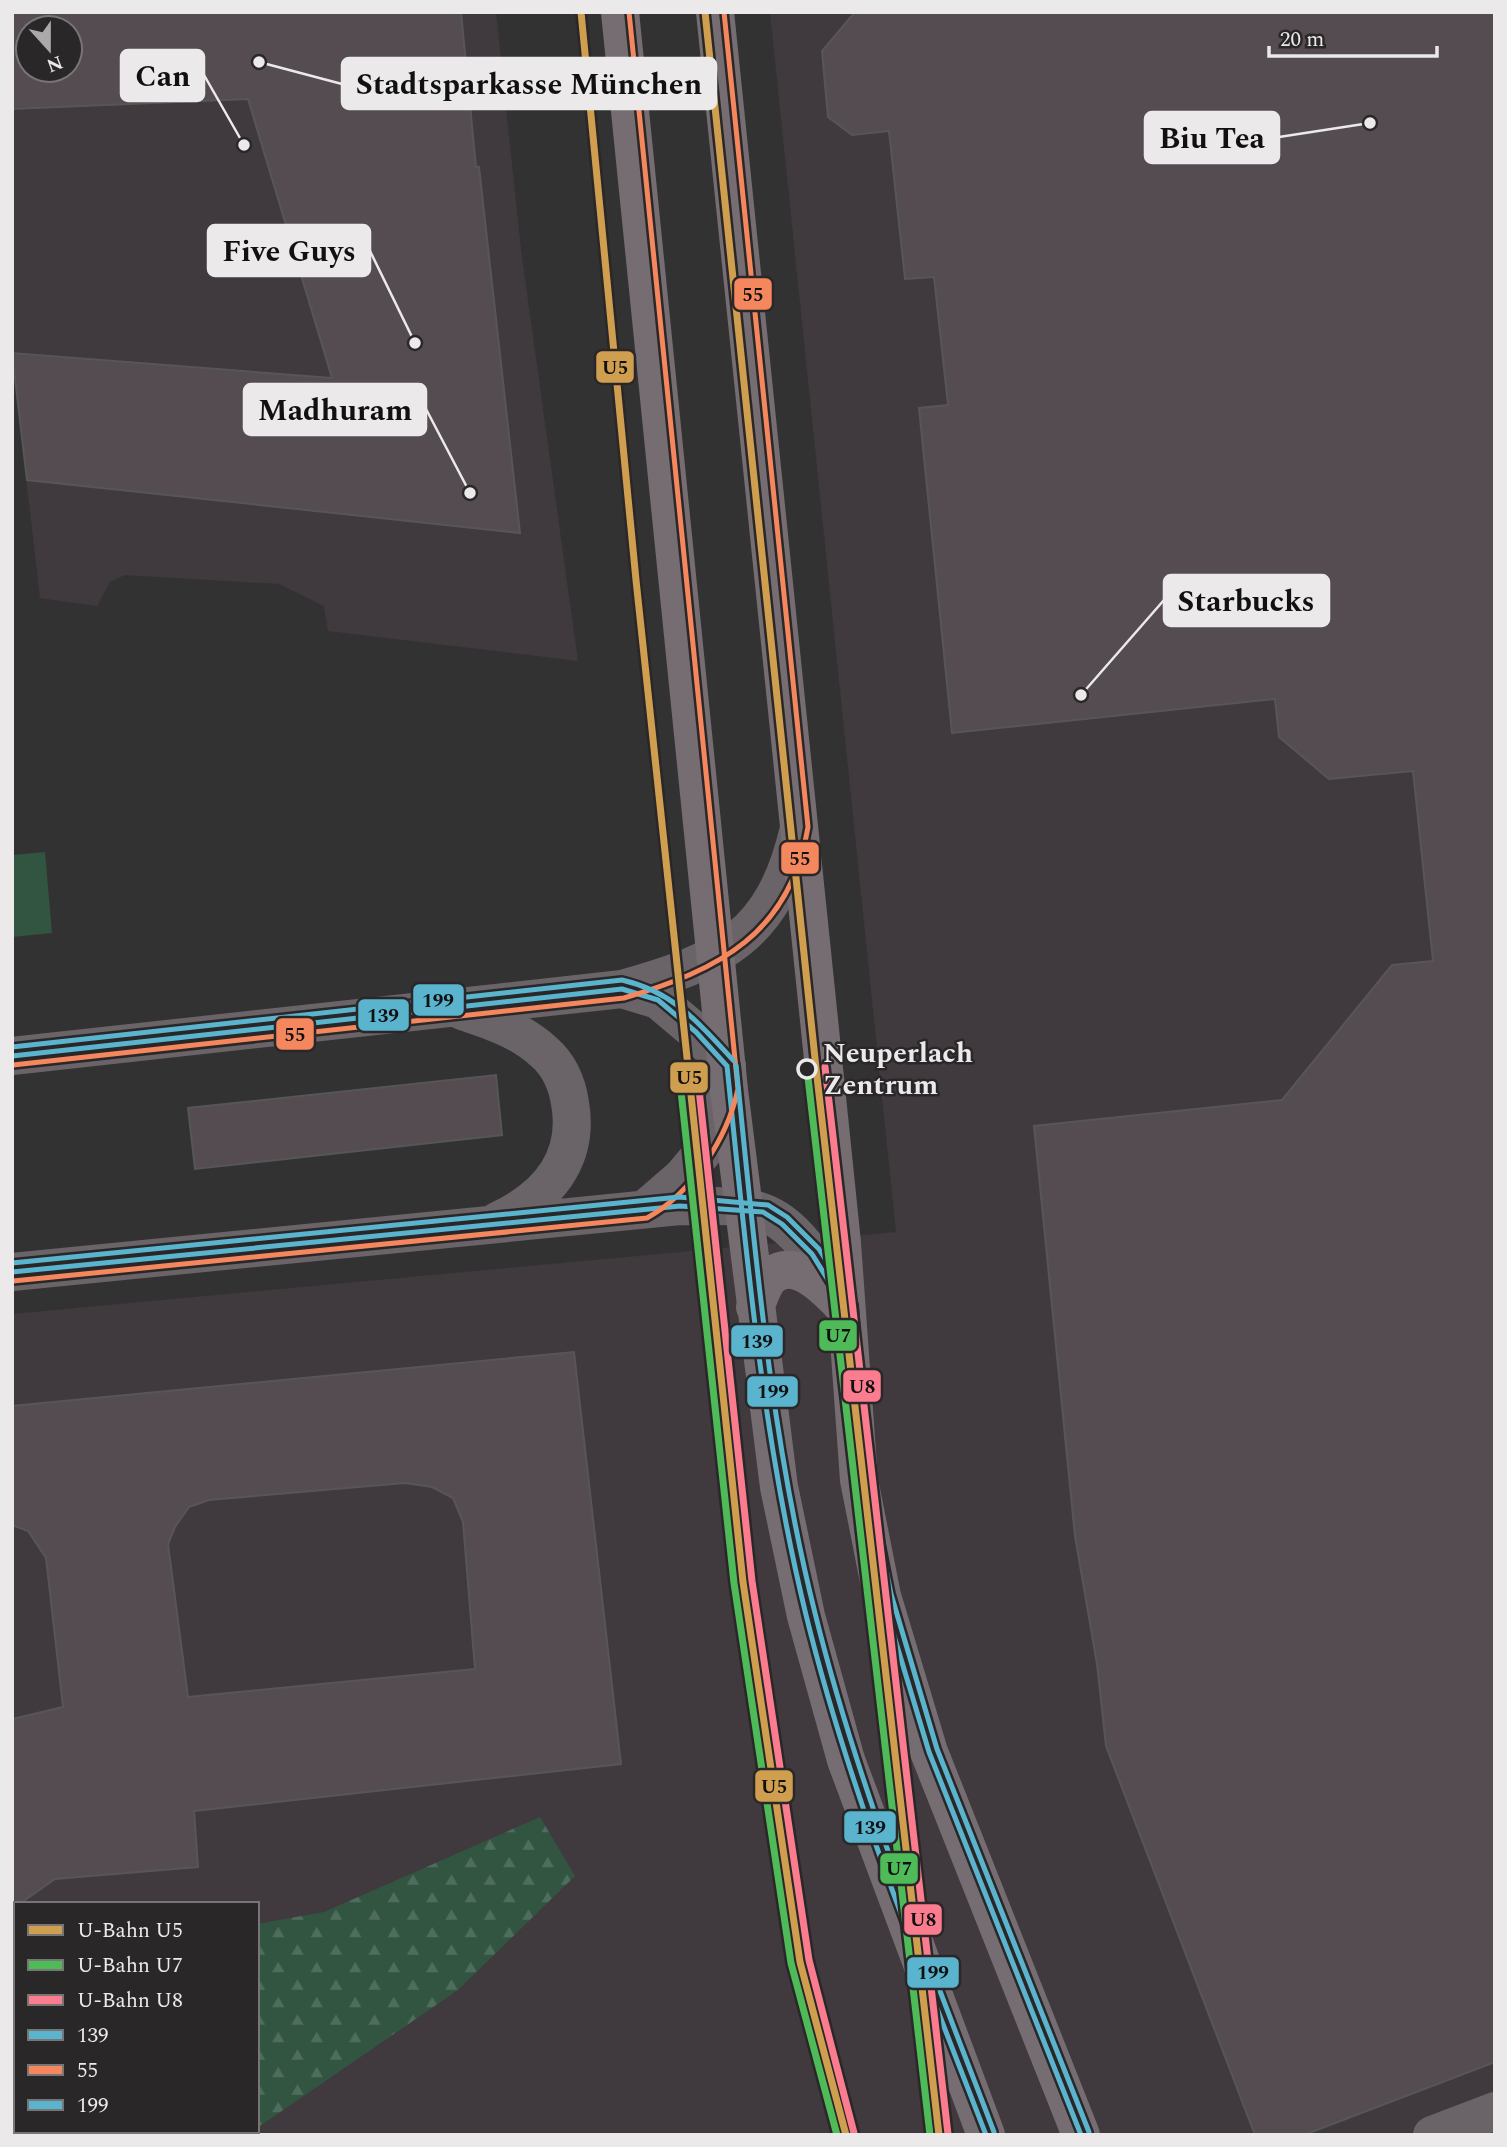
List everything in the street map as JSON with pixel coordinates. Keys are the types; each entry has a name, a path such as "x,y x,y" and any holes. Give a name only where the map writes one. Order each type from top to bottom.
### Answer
{"main road":[{"path":"620,12 718,955 728,1078 779,1487 806,1616 846,1760 986,2135"},
{"path":"715,12 842,1243 859,1480 882,1596 929,1752 1081,2135"},
{"path":"755,1307 769,1278 782,1271 798,1271 818,1281 846,1309"}],"lane":[{"path":"12,1056 622,989 660,978 718,955 748,929 777,896 790,866 799,828"},
{"path":"622,989 658,1000 696,1032 728,1078 703,1152 683,1176 645,1209"},
{"path":"450,1007 506,1025 545,1052 566,1080 570,1102 573,1136 567,1160 541,1194 516,1212 488,1225"},
{"path":"12,1272 645,1209 744,1209 762,1212 782,1224 812,1254 846,1309"},
{"path":"1432,2135 1495,2111"}],"shaded area":[{"path":"12,12 496,12 521,250 578,661 328,631 324,606 279,584 125,575 110,582 97,606 40,598 12,356"},
{"path":"770,12 1495,12 1495,2135 12,2135 12,1314 896,1232"}],"green space":[{"path":"45,852 52,933 12,937 12,855"},
{"path":"540,1817 575,1876 458,1990 259,2127 259,1924 324,1912"},
{"path":"14,2004 14,2133 250,2133 12,2135"}],"building":[{"path":"12,12 461,12 476,167 479,167 520,533 27,480 12,353 332,378 248,99 12,109"},
{"path":"855,12 1495,12 1495,2062 1304,2135 1255,2135 1106,1746 1097,1664 1075,1536 1034,1126 1282,1100 1392,965 1433,961 1413,771 1329,779 1279,737 1275,699 952,733 919,408 948,405 934,277 905,279 889,131 852,135 828,117 822,51"},
{"path":"496,1075 502,1135 195,1169 188,1108"},
{"path":"574,1352 621,1764 194,1811 198,1867 55,1879 22,1902 14,1902 12,1909 12,1719 63,1707 46,1558 28,1531 12,1525 12,1406","holes":["405,1483 432,1487 453,1498 463,1522 475,1669 188,1697 168,1544 175,1527 189,1507 209,1500"]}],"metro line":[{"name":"U5","path":"581,12 636,580 743,1582 800,1962 846,2135"},
{"name":"U5","path":"705,12 816,1068 939,2135"},
{"name":"U8","path":"825,1067 948,2134"},
{"name":"U7","path":"807,1069 930,2135"},
{"name":"U8","path":"698,1080 752,1581 809,1960 854,2133"},
{"name":"U7","path":"680,1082 734,1583 791,1963 837,2135"}],"transit line":[{"name":"55","path":"13,1281 647,1218 679,1194 693,1179 725,1127 738,1089 629,12"},
{"name":"55","path":"13,1065 624,998 690,975 719,960 745,942 767,921 785,895 799,864 808,827 724,12"},
{"name":"199","path":"12,1047 622,980 656,992 684,1010 733,1060"},
{"name":"139","path":"12,1056 622,989 658,1000 696,1032 727,1066"},
{"name":"199","path":"736,1065 757,1272 775,1409 799,1546 815,1613 852,1745 874,1810 920,1940 994,2132"},
{"name":"139","path":"727,1066 757,1342 778,1479 806,1615 843,1748 865,1813 986,2135"},
{"name":"199","path":"12,1263 679,1197 768,1205 787,1217 819,1249 854,1305 868,1479 891,1594 937,1749 1089,2132"},
{"name":"139","path":"12,1272 680,1206 763,1212 782,1224 812,1254 846,1309 859,1480 882,1596 929,1752 1081,2135"}],"place":[{"name":"Stadtsparkasse München","path":"259,62"},
{"name":"Biu Tea","path":"1370,123"},
{"name":"Can","path":"244,145"},
{"name":"Five Guys","path":"415,343"},
{"name":"Madhuram","path":"470,493"},
{"name":"Starbucks","path":"1081,695"},
{"name":"Neuperlach Zentrum","path":"807,1069"}]}
